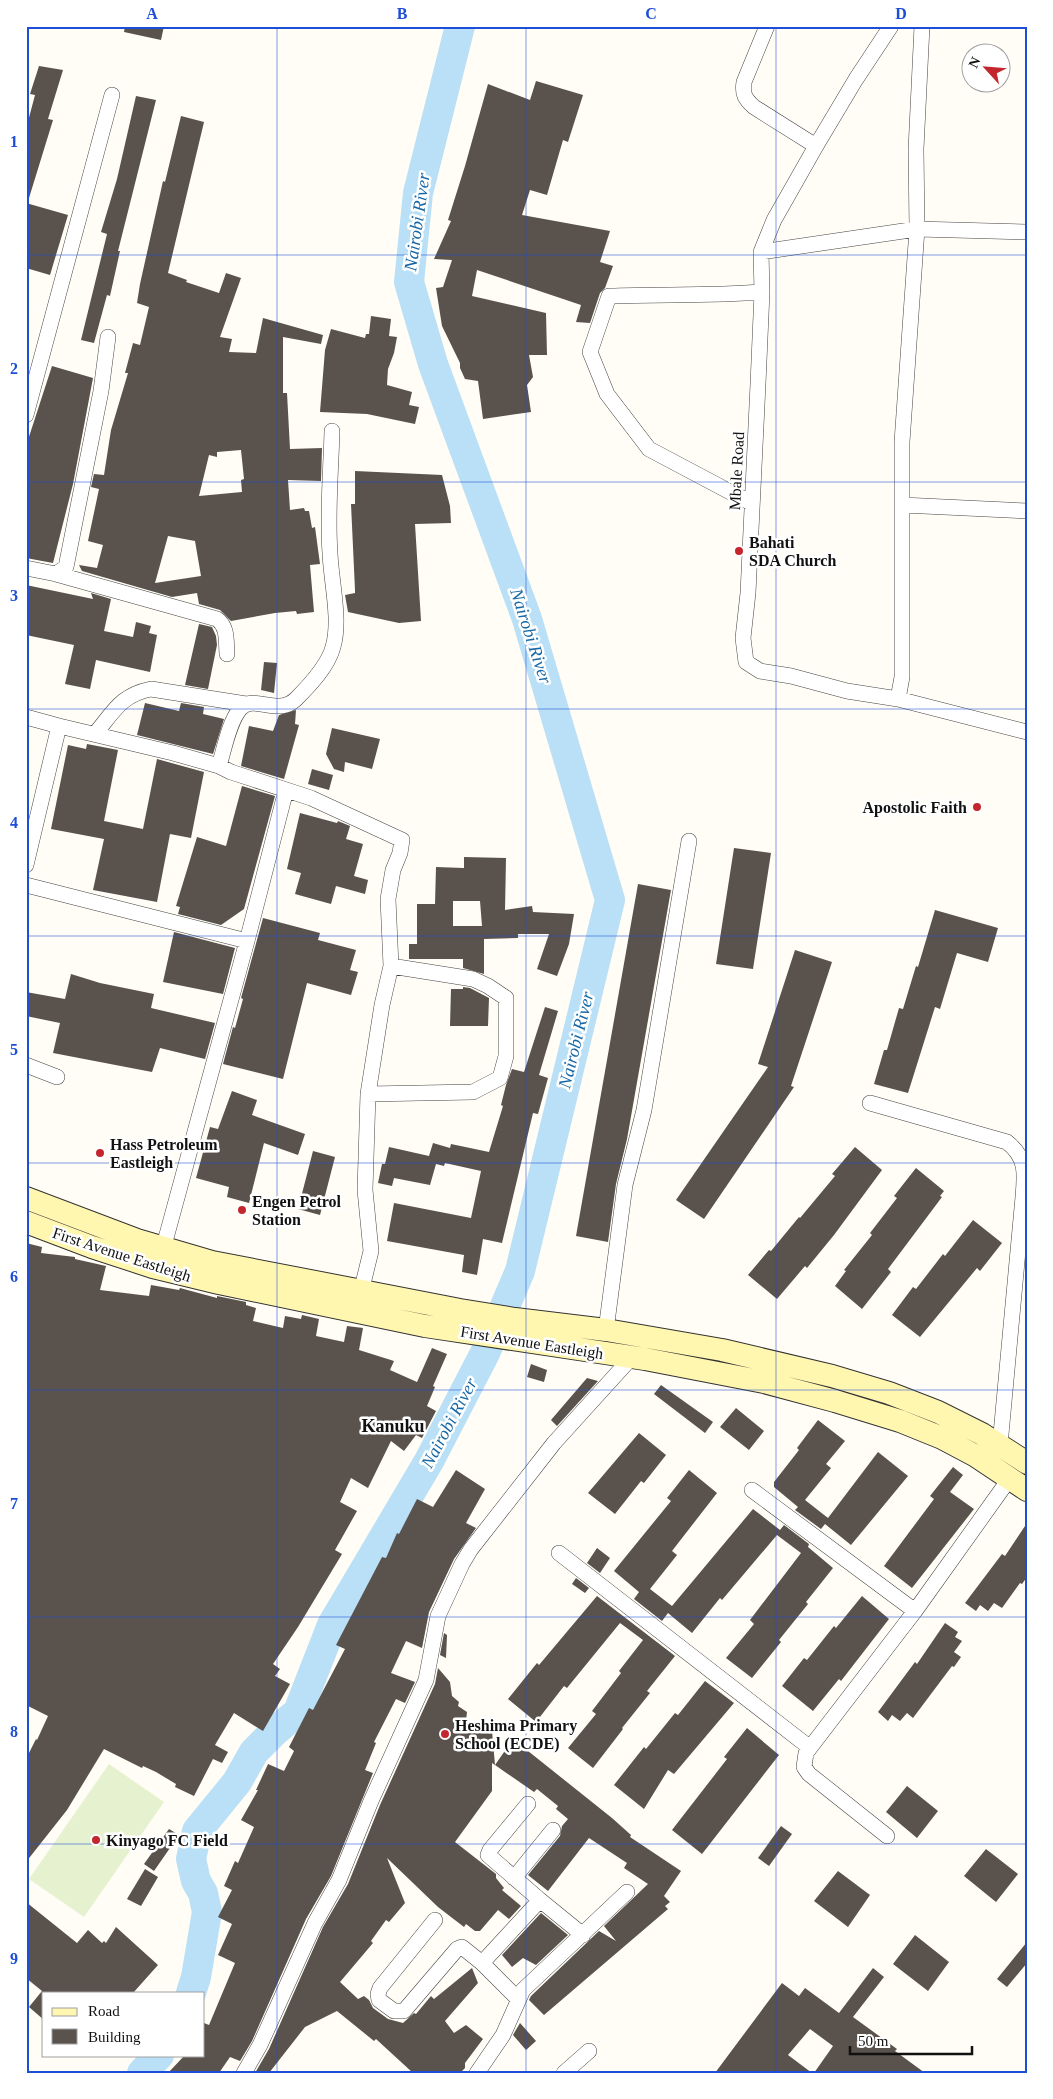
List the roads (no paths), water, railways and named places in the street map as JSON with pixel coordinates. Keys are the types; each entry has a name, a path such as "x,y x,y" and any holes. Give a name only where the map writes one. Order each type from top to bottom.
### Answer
{"main road":[{"name":"First Avenue Eastleigh","path":"26,1198 163,1249 212,1262 361,1292 458,1320 514,1329 632,1357 764,1382 835,1401 900,1421 942,1438 968,1451 1018,1484"},
{"name":"First Avenue Eastleigh","path":"26,1222 92,1247 153,1267 425,1326 458,1320"},
{"name":"First Avenue Eastleigh","path":"514,1329 606,1330 722,1350 832,1376 889,1393 938,1412 1000,1445 1027,1463"}],"street":[{"path":"767,26 744,82 745,98 754,107 816,146"},
{"name":"Mbale Road","path":"891,26 856,78 816,146 774,220 760,252 762,292 748,593 744,638 746,662 760,671 791,676 847,691 898,699 1027,732"},
{"path":"898,699 902,677 902,442 917,228 916,149 922,26"},
{"path":"26,414 112,94"},
{"path":"760,252 917,228 1027,232"},
{"path":"751,503 649,449 607,394 590,352 609,296 656,294 709,296 762,292"},
{"path":"56,574 66,567 101,391 108,338"},
{"path":"95,734 128,696 138,691 152,688 246,704 284,706 294,701 315,678 333,647 336,628 329,551 332,431"},
{"path":"902,505 1027,511"},
{"path":"26,568 56,574 217,619 223,624 226,631 227,654"},
{"path":"219,766 236,714 246,704"},
{"path":"26,717 219,766 231,772 311,798 402,840 400,853 393,870 388,899 391,966 382,1005 368,1094 365,1190 371,1252 361,1292"},
{"path":"26,865 59,726"},
{"path":"163,1249 286,790"},
{"path":"606,1330 625,1185 644,1110 689,841"},
{"path":"26,885 247,941"},
{"path":"368,1094 473,1092 500,1078 506,1056 506,998 473,979 391,966"},
{"path":"26,1066 57,1077"},
{"path":"870,1103 1007,1142 1015,1148 1021,1157 1024,1169 1024,1198 1000,1445"},
{"path":"244,2073 260,2046 315,1924 339,1880 371,1801 426,1680 438,1616 462,1564 471,1549 554,1443 632,1357"},
{"path":"887,1836 809,1774 804,1767 806,1753 915,1610 1018,1484"},
{"path":"752,1490 915,1610"},
{"path":"560,1554 809,1747"},
{"path":"528,1804 490,1850 488,1855 583,1934"},
{"path":"514,1878 553,1830"},
{"path":"477,2073 503,2035 522,1990 627,1892"},
{"path":"482,1963 540,1900"},
{"path":"435,1920 380,1988 379,2000 394,2011 404,2011 458,1948 462,1947 467,1949 518,1999"},
{"path":"564,2073 589,2051"}],"waterway":[{"name":"Nairobi River","path":"191,1992 196,1977 207,1912 203,1893 196,1881 191,1859 197,1831 237,1782 254,1752 298,1712 332,1625 429,1461 485,1353 520,1271 610,900 527,619 433,364 409,282 418,193 460,26"},
{"name":"Nairobi River","path":"142,2073 158,2056"}],"place":[{"name":"Bahati SDA Church","path":"739,551"},
{"name":"Apostolic Faith","path":"977,807"},
{"name":"Hass Petroleum Eastleigh","path":"100,1153"},
{"name":"Engen Petrol Station","path":"242,1210"},
{"name":"Heshima Primary School (ECDE)","path":"445,1734"},
{"name":"Kinyago FC Field","path":"96,1840"}],"district":[{"name":"Kanuku","path":"393,1426"}]}
